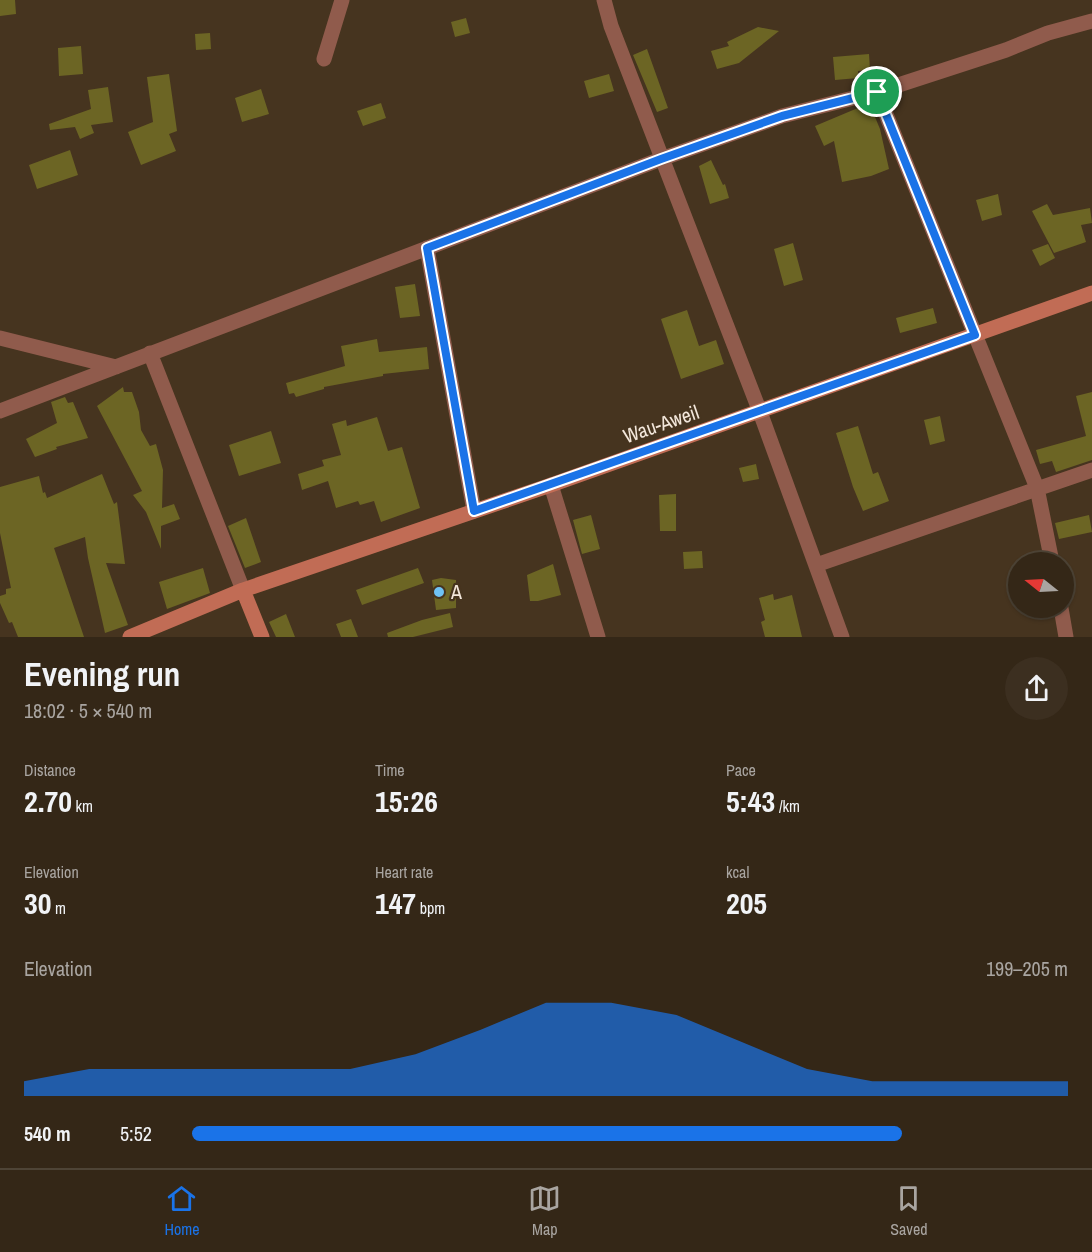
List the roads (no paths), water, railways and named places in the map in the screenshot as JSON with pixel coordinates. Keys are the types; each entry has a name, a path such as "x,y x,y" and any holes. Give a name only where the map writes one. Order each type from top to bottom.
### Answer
{"street":[{"path":"324,59 342,0"},
{"path":"604,0 611,26 760,412 842,637"},
{"path":"0,411 661,159 782,116 877,92 1006,50 1048,33 1092,21"},
{"path":"877,92 1037,488 1050,552"},
{"path":"427,248 474,511"},
{"name":"Wau-Aweil","path":"130,637 243,590 760,412 1092,293"},
{"path":"0,338 116,367"},
{"path":"150,353 262,637"},
{"path":"816,565 1092,470"},
{"path":"551,485 598,637"},
{"path":"1063,618 1066,637"}],"place":[{"name":"A","path":"439,592"}]}
